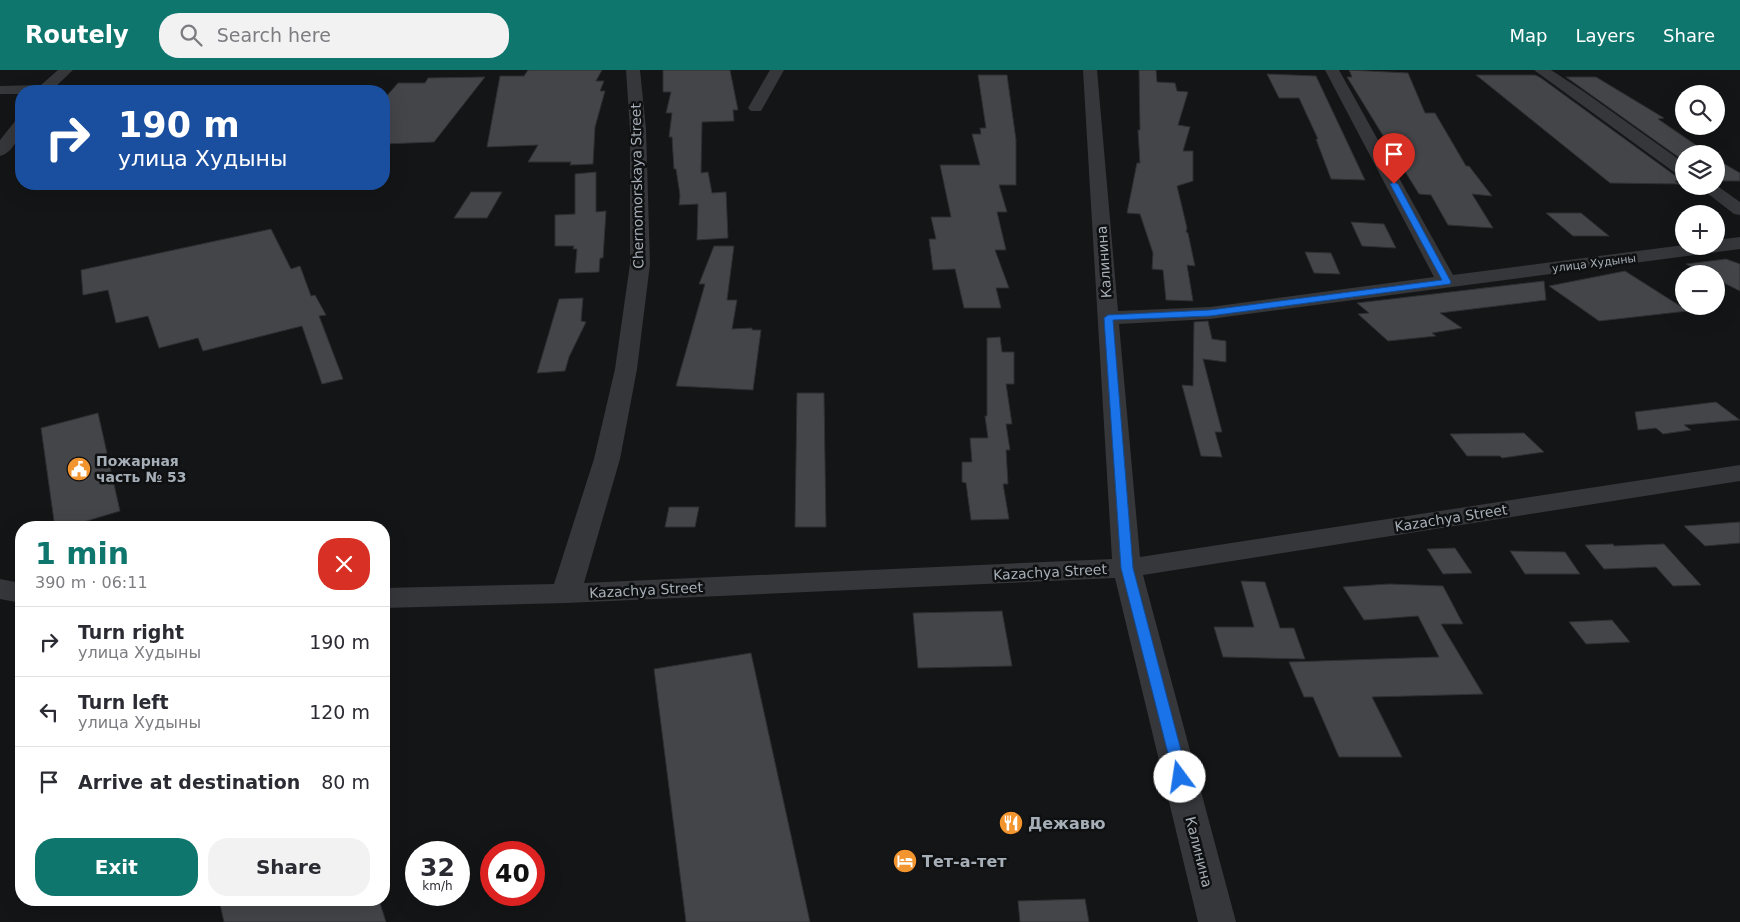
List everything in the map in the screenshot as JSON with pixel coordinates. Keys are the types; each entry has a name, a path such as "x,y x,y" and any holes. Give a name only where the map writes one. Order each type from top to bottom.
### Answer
{"street":[{"path":"50,85 66,70"},
{"name":"Chernomorskaya Street","path":"566,593 607,458 626,369 640,264 638,130 633,70"},
{"path":"756,108 777,70"},
{"name":"Калинина","path":"1090,70 1127,568 1217,922"},
{"path":"1332,70 1447,282"},
{"path":"1540,70 1578,94 1675,164"},
{"path":"0,90 15,90"},
{"path":"0,151 15,131"},
{"path":"1719,195 1740,210"},
{"name":"улица Худыны","path":"1108,318 1210,313 1740,243"},
{"name":"Kazachya Street","path":"390,598 566,593 1127,568 1740,473"},
{"path":"0,589 15,592"}],"building":[{"path":"528,70 602,70 596,81 604,81 600,91 605,91 595,127 593,164 570,165 571,162 528,162 538,145 487,147 500,76 524,76"},
{"path":"663,70 730,70 738,110 733,110 734,121 702,122 701,173 708,172 712,193 726,192 728,238 697,240 698,204 679,205 680,195 676,169 674,169 672,137 669,137 672,113 666,113 671,92 663,92"},
{"path":"1139,70 1156,70 1157,82 1175,83 1177,91 1188,92 1178,125 1190,127 1183,151 1193,151 1193,181 1177,186 1195,266 1187,265 1193,301 1166,300 1163,270 1152,269 1153,253 1140,214 1127,213 1137,163 1140,163 1138,130 1140,130"},
{"path":"1349,70 1408,73 1425,113 1435,113 1466,166 1469,166 1492,196 1472,194 1493,228 1448,225 1431,195 1419,194 1347,77 1352,77"},
{"path":"1267,74 1316,76 1365,180 1331,179 1316,139 1318,139 1299,98 1279,98"},
{"path":"978,75 1007,75 1016,140 1016,185 999,185 1007,212 997,212 1006,250 995,250 1009,288 996,288 1001,308 964,308 955,269 933,270 929,239 936,239 931,217 951,217 940,165 980,165 972,134 981,134 980,128 986,128"},
{"path":"1476,75 1535,75 1541,78 1675,176 1675,184 1610,183"},
{"path":"485,77 434,142 390,144 390,92 398,83 425,83 428,78"},
{"path":"1566,77 1596,77 1664,118 1658,119 1675,131 1675,135 1681,135 1696,145 1675,145 1675,155"},
{"path":"1725,164 1740,173 1740,181 1725,181"},
{"path":"596,172 596,212 606,211 603,258 600,258 599,272 575,273 577,249 573,249 574,246 555,246 555,215 575,214 575,174"},
{"path":"471,192 502,192 487,218 454,218"},
{"path":"1546,213 1581,213 1609,236 1573,236"},
{"path":"1351,222 1384,224 1396,248 1362,246"},
{"path":"271,229 291,269 300,266 311,296 315,295 326,315 319,316 343,379 322,384 302,326 203,351 198,338 159,348 148,316 116,323 108,290 83,295 81,270"},
{"path":"714,246 734,246 727,300 737,300 732,329 752,328 752,330 761,330 753,390 676,386 705,284 699,284"},
{"path":"1305,252 1331,253 1340,274 1314,273"},
{"path":"1726,259 1740,264 1740,291 1725,284 1725,265 1686,264"},
{"path":"1625,271 1675,303 1675,312 1599,321 1549,286"},
{"path":"1544,281 1546,300 1440,313 1462,328 1432,333 1436,336 1388,341 1358,314 1369,313 1357,303"},
{"path":"583,298 581,321 586,322 569,357 565,371 537,373 559,299"},
{"path":"1208,321 1212,339 1226,341 1226,362 1203,359 1222,432 1215,432 1222,457 1201,456 1182,385 1193,386 1194,322"},
{"path":"1000,337 1002,352 1014,352 1014,384 1006,384 1012,424 1006,424 1010,450 1006,450 1008,484 1003,484 1009,519 971,520 966,483 962,482 962,462 972,462 970,438 988,438 985,416 987,416 987,338"},
{"path":"797,393 824,393 826,527 795,527"},
{"path":"1716,402 1740,420 1684,425 1691,430 1663,434 1656,428 1638,430 1635,412"},
{"name":"Пожарная часть № 53","path":"98,413 120,511 86,521 54,521 41,428"},
{"path":"1524,433 1544,452 1502,458 1500,456 1467,456 1450,434"},
{"path":"669,507 699,507 695,527 665,527"},
{"path":"1740,522 1740,543 1705,546 1684,526"},
{"path":"1613,544 1614,546 1664,544 1701,585 1673,586 1656,567 1604,569 1585,545"},
{"path":"1455,548 1472,573 1443,574 1427,549"},
{"path":"1510,551 1565,552 1580,574 1525,574"},
{"path":"1241,581 1265,582 1280,628 1294,628 1305,659 1223,657 1214,627 1254,627"},
{"path":"1389,584 1443,586 1463,624 1441,624 1483,694 1372,697 1402,757 1339,757 1313,697 1304,697 1289,662 1439,657 1418,616 1364,620 1343,587"},
{"path":"1002,611 1012,666 918,668 913,613"},
{"path":"1612,620 1630,642 1586,644 1569,622"},
{"path":"751,653 810,922 686,922 654,669"},
{"path":"1085,899 1089,922 1020,922 1018,901"},
{"path":"220,906 381,906 386,922 224,922"}],"place":[{"name":"Пожарная часть № 53","path":"79,469"},
{"name":"Дежавю","path":"1011,823"},
{"name":"Тет-а-тет","path":"905,861"}],"route":[{"path":"1180,777 1127,568 1108,318 1210,313 1300,302 1343,294 1447,282 1394,184"}]}
